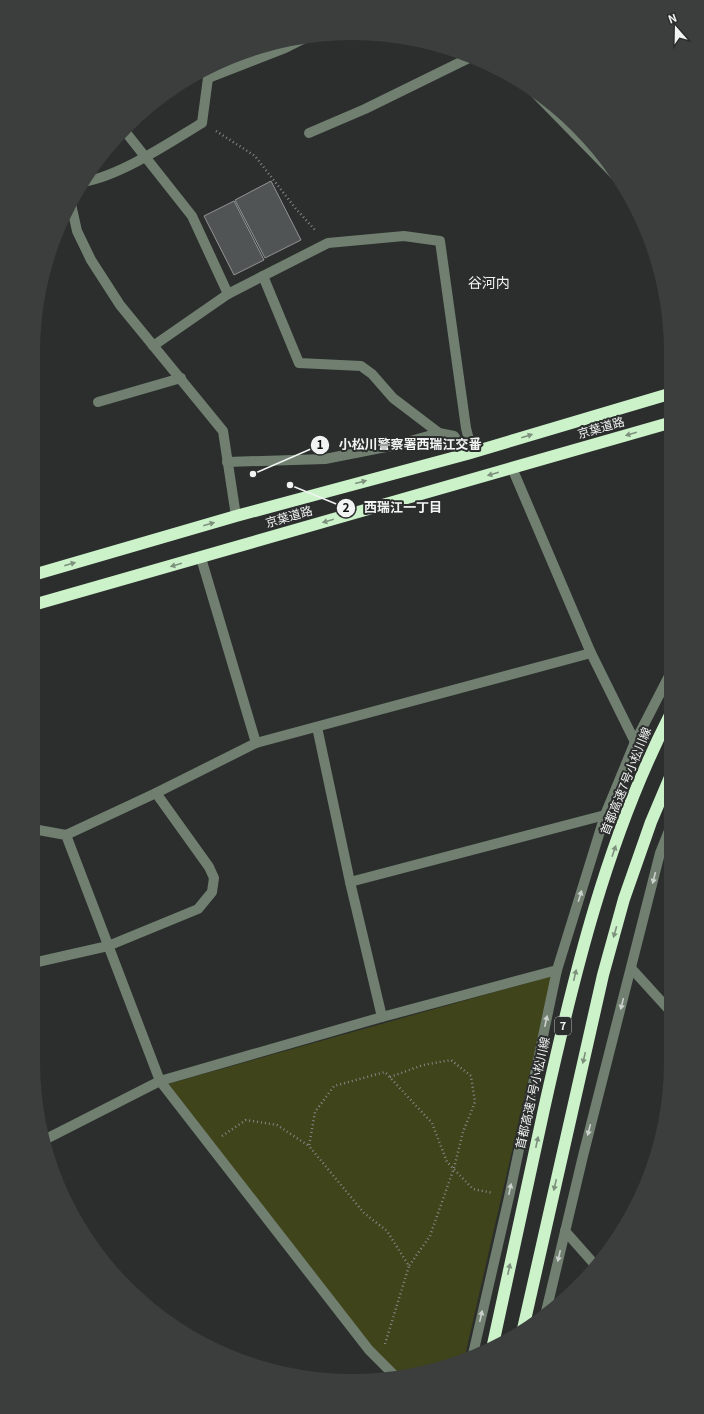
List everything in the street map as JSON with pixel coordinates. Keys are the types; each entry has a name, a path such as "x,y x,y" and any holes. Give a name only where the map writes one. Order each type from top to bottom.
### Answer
{"highway":[{"name":"京葉道路","path":"40,573 236,516 469,453 664,395"},
{"name":"京葉道路","path":"40,603 664,424"},
{"name":"首都高速7号小松川線","path":"494,1340 576,969 600,890 627,813 664,726"},
{"name":"7","path":"525,1321 602,975 624,899 651,822 664,791"}],"street":[{"path":"214,72 287,47"},
{"path":"309,133 365,109 462,61"},
{"path":"92,180 146,157 202,123 208,75"},
{"path":"128,135 192,216 228,294"},
{"path":"73,212 77,231 91,260 120,305 223,431 236,516"},
{"path":"153,346 228,294 328,243 404,236 440,241 469,453"},
{"path":"263,276 299,363 361,366 372,374 393,398 439,433 454,436 469,453"},
{"path":"98,402 181,378"},
{"path":"227,462 325,459 396,445 439,433"},
{"path":"512,468 591,653 635,742"},
{"path":"200,558 256,743"},
{"path":"40,830 66,835 156,793 256,743 591,653"},
{"path":"474,1349 509,1197 557,970 605,815 635,742 664,686"},
{"path":"317,727 350,882 382,1017"},
{"path":"40,961 108,946 198,909 212,892 214,878 209,866 156,793"},
{"path":"350,882 605,815"},
{"path":"66,835 160,1081 208,1145 369,1350 390,1371"},
{"path":"549,1305 565,1231 660,853 664,843"},
{"path":"631,968 664,1004"},
{"path":"50,1137 160,1081 382,1017 557,970"},
{"path":"565,1231 592,1262"}],"path":[{"path":"202,123 256,156 296,209 328,243"},
{"path":"380,1361 409,1266 430,1236 454,1168 463,1132 475,1102 470,1076 451,1060 423,1065 390,1077"},
{"path":"309,1146 315,1112 334,1086 385,1072 432,1123 447,1162 472,1189 509,1197"},
{"path":"208,1145 246,1120 277,1125 309,1146 364,1214 387,1231 409,1266"}],"green space":[{"path":"552,976 466,1352 433,1363 395,1371 372,1347 168,1084"}],"building":[{"path":"271,181 301,240 265,258 235,200"},
{"path":"234,201 264,260 234,275 204,216"}],"place":[{"name":"小松川警察署西瑞江交番","path":"253,474"},
{"name":"西瑞江一丁目","path":"290,485"}],"district":[{"name":"谷河内","path":"489,283"}]}
